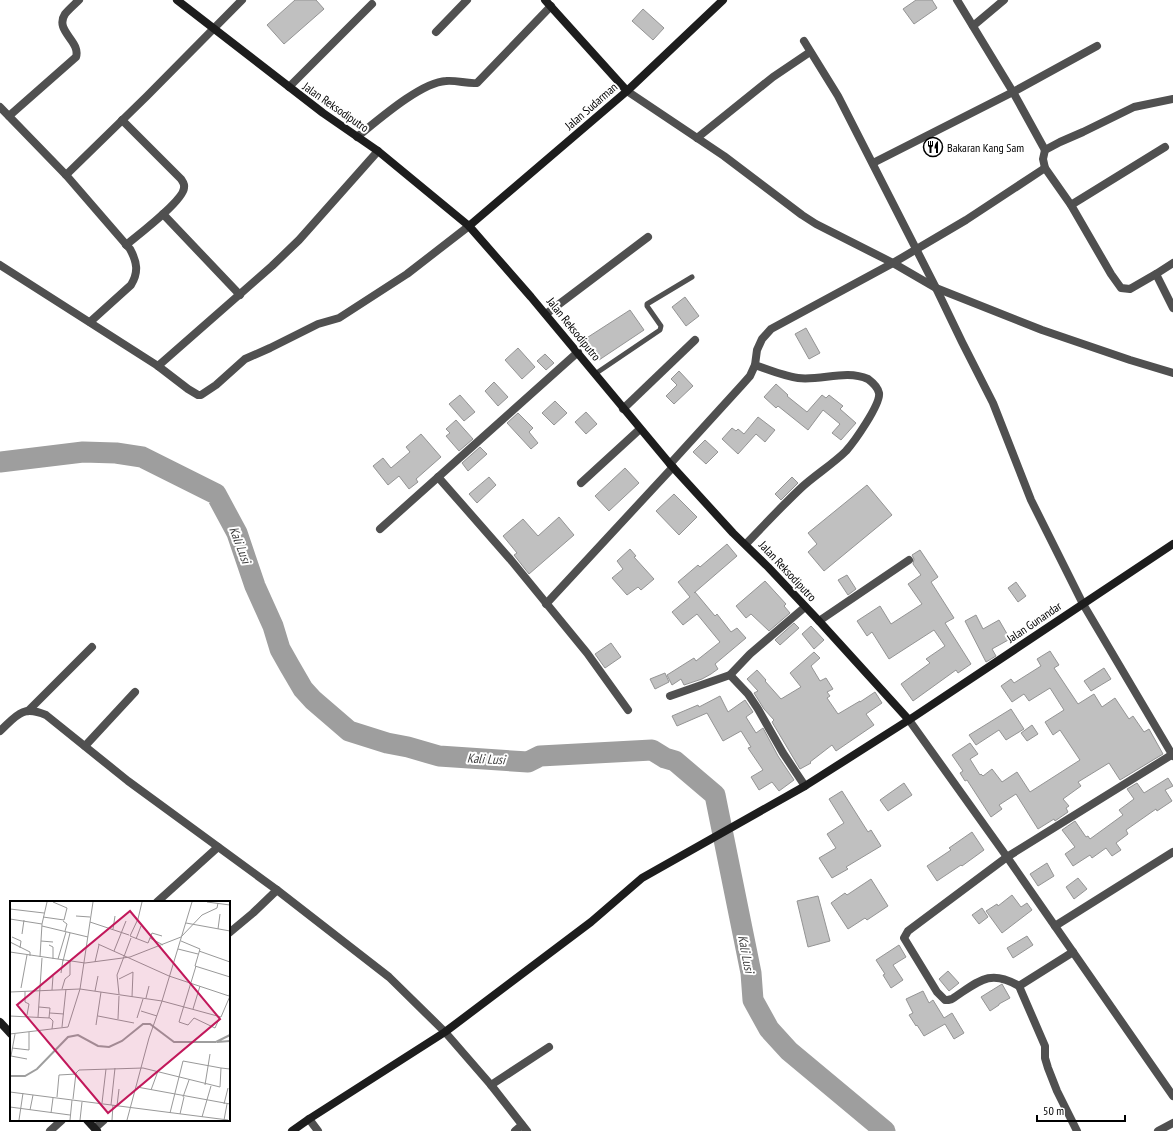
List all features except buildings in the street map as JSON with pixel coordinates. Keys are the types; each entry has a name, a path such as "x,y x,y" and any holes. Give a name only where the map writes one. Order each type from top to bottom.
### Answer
{"main road":[{"name":"Jalan Reksodiputro","path":"177,0 323,113 378,150 471,228 546,314 671,465 819,621 909,720"},
{"path":"545,0 627,91"},
{"name":"Jalan Sudarman","path":"471,228 627,91 718,2"},
{"name":"Jalan Gunandar","path":"292,1131 445,1032 591,922 642,878 771,804 806,786 909,720 1173,544"},
{"path":"0,1022 10,1033"},
{"path":"88,1121 96,1130"}],"street":[{"path":"9,116 76,57 76,48 63,28 62,23 65,13 79,0"},
{"path":"66,175 242,0"},
{"path":"436,32 467,0"},
{"path":"957,0 1013,92 1045,150 1043,159 1045,168 1071,205 1110,274 1122,288 1130,289 1173,263"},
{"path":"973,26 1004,0"},
{"path":"289,87 372,4"},
{"path":"358,137 404,100 429,86 438,82 446,81 477,83 551,6"},
{"path":"804,41 838,96 936,288 993,404 1031,500 1082,604 1173,755 1007,857 908,931 904,938 937,992 945,1000 952,999 988,977 1002,978 1020,986 1044,1046 1048,1068 1057,1091 1077,1131"},
{"path":"873,163 1013,92 1097,46"},
{"path":"697,138 773,77 810,52"},
{"path":"627,91 724,156 816,224 893,263 936,288 1042,330 1173,373"},
{"path":"1045,150 1134,107 1173,99"},
{"path":"0,107 66,175 126,245 135,259 137,268 135,279 131,285 90,322"},
{"path":"122,120 184,184 182,195 163,214 126,245"},
{"path":"1071,205 1165,147"},
{"path":"158,366 240,295 299,240 378,150"},
{"path":"546,604 750,376 755,365 757,350 762,339 770,329 893,263 972,216 1045,168"},
{"path":"163,214 240,295"},
{"path":"0,265 158,366 198,395 204,394 245,359 318,324 339,318 407,274 471,228"},
{"path":"546,314 648,237"},
{"path":"1156,274 1173,308"},
{"path":"624,409 695,340"},
{"path":"380,529 578,352"},
{"path":"746,544 801,488 846,451 872,413 878,400 879,393 873,383 854,375 800,378 777,373 755,365"},
{"path":"581,483 640,429"},
{"path":"438,477 510,559 587,653 628,710"},
{"path":"819,621 909,560"},
{"path":"670,696 730,675 750,654 805,607"},
{"path":"2,726 28,710 92,646"},
{"path":"730,675 748,694 783,753 806,786"},
{"path":"85,746 135,692"},
{"path":"28,710 35,711 46,716 128,781 277,890 389,977 445,1032 491,1085 524,1128 515,1131"},
{"path":"909,720 1007,857 1173,1096"},
{"path":"158,901 218,848"},
{"path":"1055,926 1173,852"},
{"path":"230,932 277,890"},
{"path":"1020,986 1073,952"},
{"path":"491,1085 549,1047"},
{"path":"309,1119 318,1131"},
{"path":"50,1131 61,1121"},
{"path":"96,1130 103,1121"},
{"path":"1158,1131 1173,1123"}],"lane":[{"path":"595,374 660,330 661,326 647,304 692,277"}],"waterway":[{"name":"Kali Lusi","path":"0,462 83,452 116,453 142,457 216,494 237,533 255,586 273,626 280,649 303,689 313,700 349,731 387,743 408,747 439,756 528,762 540,756 652,750 665,758 675,761 715,795 751,973 753,1000 769,1029 789,1051 885,1131"}],"place":[{"name":"Bakaran Kang Sam","path":"933,147"}]}
